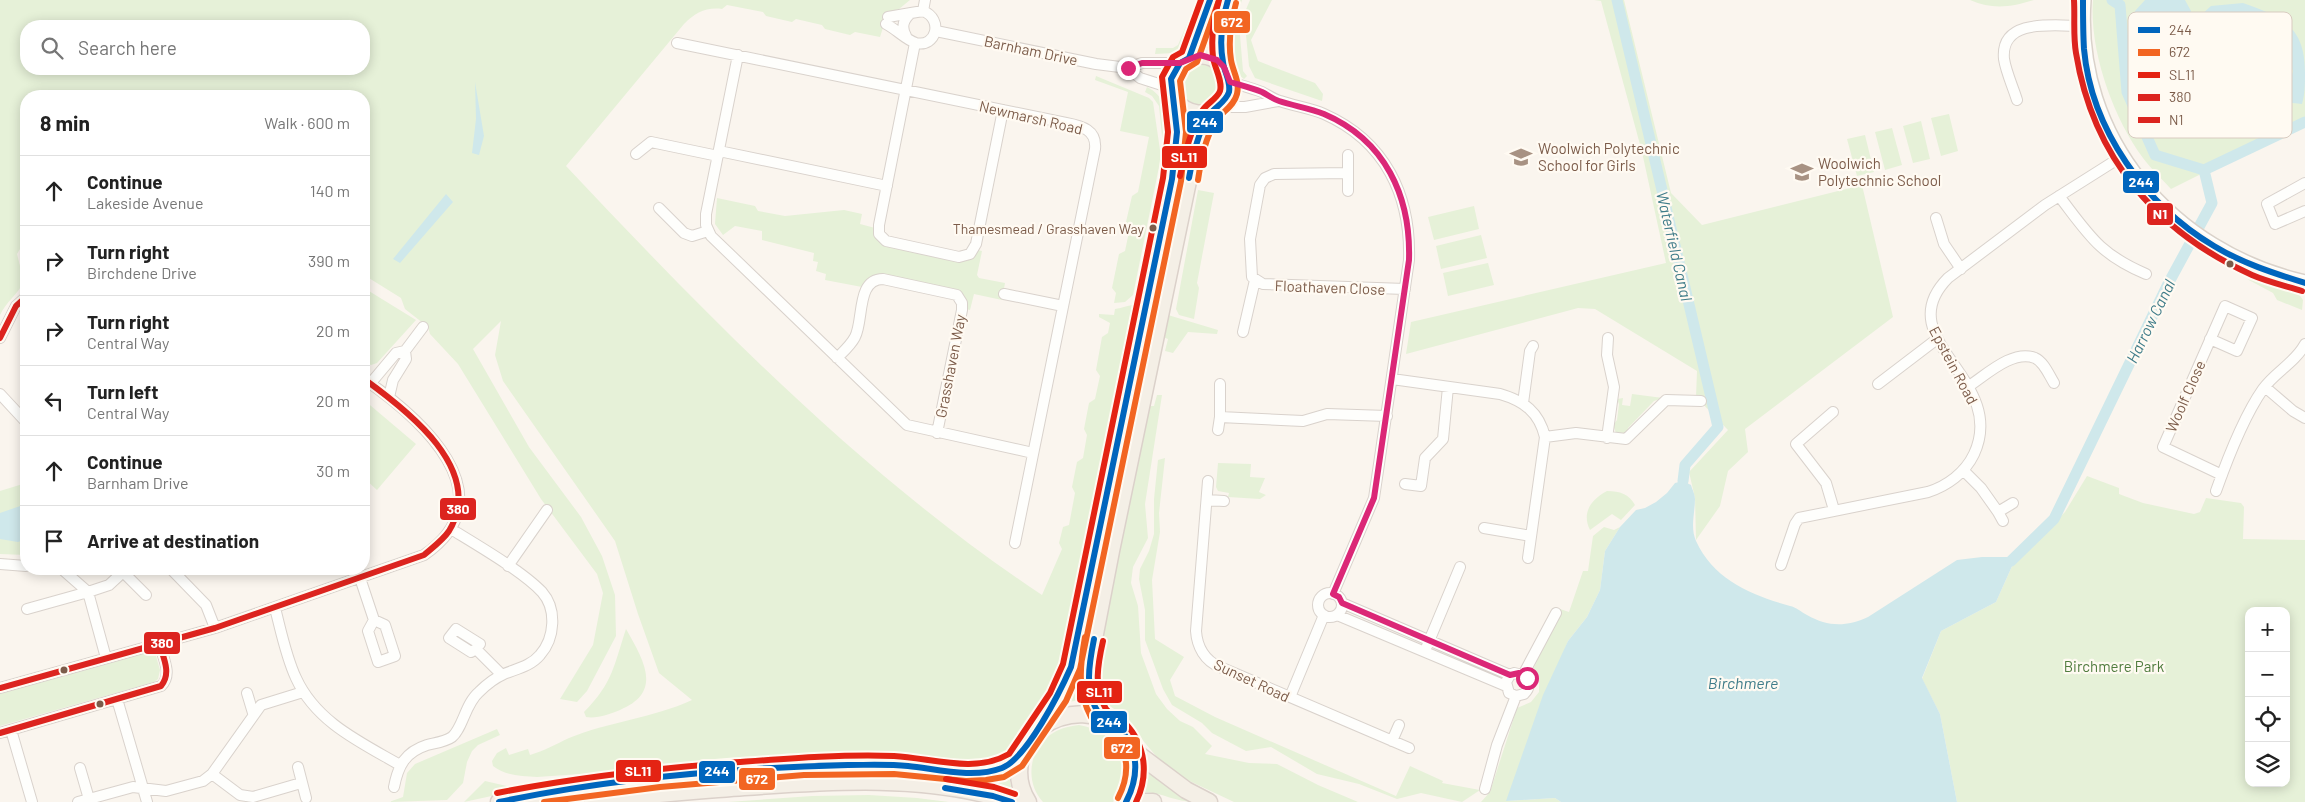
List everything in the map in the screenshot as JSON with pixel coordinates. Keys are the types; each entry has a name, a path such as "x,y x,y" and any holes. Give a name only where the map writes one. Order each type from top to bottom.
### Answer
{"main road":[{"path":"1028,802 1020,784 1018,773 1020,757 1058,697 1071,667 1172,179 1177,140 1171,79 1185,60 1210,0"},
{"path":"1100,717 1090,694 1088,670 1190,171 1200,136 1229,91 1221,32 1228,0"},
{"path":"1185,60 1200,55 1209,56 1226,74"},
{"path":"1173,94 1182,108 1191,113 1202,114 1216,110"},
{"path":"1037,729 1055,717 1074,712 1100,717 1117,727 1134,751 1186,790 1209,802"},
{"path":"1126,802 1135,780 1134,751"},
{"path":"499,802 619,780 788,767 903,766 984,773 1001,768 1020,757"},
{"path":"593,802 677,792 847,782 934,786 993,796 1012,802"},
{"path":"1138,802 1153,802"}],"street":[{"path":"2083,0 2082,26 2086,68 2096,106 2121,157 2146,189 2183,225 2218,249 2246,264 2305,283"},
{"path":"924,5 935,21 936,31 934,36 925,42 915,43 887,21 911,13 924,5"},
{"path":"906,36 903,26 904,21 911,13"},
{"path":"2017,100 2004,60 2009,38 2022,28 2031,26 2082,26"},
{"name":"Barnham Drive","path":"936,31 1096,64 1128,68 1142,63 1185,60"},
{"name":"Newmarsh Road","path":"677,43 1084,127 1091,132 1096,142 1015,544"},
{"path":"915,43 879,225 882,238 890,243 959,257 970,254 976,244 1003,110"},
{"path":"738,55 706,214 708,231 716,241 907,425 1033,453"},
{"name":"Barnham Drive","path":"1128,68 1140,78 1173,94"},
{"path":"1226,74 1278,101 1314,110 1336,120 1359,135 1389,170 1405,205 1408,222 1409,260 1374,498 1333,594"},
{"path":"1216,110 1278,101"},
{"path":"636,154 651,142 887,186"},
{"path":"1348,156 1348,191"},
{"name":"Epstein Road","path":"1781,565 1795,524 1799,518 1928,492 1943,486 1962,470 1976,449 1980,423 1976,403 1969,386 1937,340 1931,326 1931,303 1941,286 1961,269 2059,196 2121,157"},
{"name":"Floathaven Close","path":"1348,173 1274,174 1262,181 1250,239 1250,272 1255,280 1263,284 1405,289"},
{"path":"2305,183 2267,204 2275,224 2305,210"},
{"path":"2059,196 2100,248 2122,264 2146,274"},
{"path":"659,208 684,232 692,236 708,231"},
{"path":"1936,218 1944,244 1961,269"},
{"name":"Grasshaven Way","path":"837,358 855,338 867,286 874,280 883,279 957,295 962,304 962,310 937,433"},
{"name":"Floathaven Close","path":"1243,332 1255,280"},
{"path":"1004,294 1063,306"},
{"path":"0,338 16,306 20,302"},
{"name":"Woolf Close","path":"2210,340 2237,351 2252,318 2225,306 2162,447 2222,475"},
{"path":"370,378 396,353 405,351 423,328"},
{"path":"1607,438 1614,387 1607,355 1608,338"},
{"path":"1878,384 1937,340"},
{"path":"2216,491 2254,401 2265,387 2294,360 2305,344"},
{"path":"1523,403 1530,351 1533,346"},
{"path":"389,397 393,380 406,359 405,351"},
{"path":"1969,386 2010,359 2020,356 2035,358 2043,365 2054,382"},
{"path":"1392,379 1500,394 1523,403 1536,414 1542,423 1545,437 1528,558"},
{"path":"370,383 389,397 433,439 456,475 460,501 457,517 451,529 440,543 424,555 370,574"},
{"path":"1218,430 1220,384"},
{"path":"1405,484 1421,486 1425,458 1443,439 1448,387"},
{"path":"2265,387 2293,411 2305,418"},
{"path":"0,394 20,416"},
{"path":"1545,437 1576,433 1626,439 1666,400 1701,401"},
{"path":"1833,412 1796,444 1826,484 1834,510"},
{"path":"1220,417 1303,421 1327,414 1387,416"},
{"path":"1962,470 1981,488 2003,521"},
{"name":"Sunset Road","path":"1208,481 1196,624 1198,643 1206,658 1215,665 1409,748"},
{"path":"1207,500 1224,501"},
{"path":"1998,512 2012,503"},
{"path":"508,566 547,510"},
{"path":"1484,528 1531,536"},
{"path":"394,787 400,765 410,755 425,746 453,736 468,704 477,693 502,675 529,664 539,657 547,647 553,618 542,593 508,566 451,529"},
{"path":"0,564 20,566"},
{"path":"1425,652 1460,567"},
{"path":"69,575 88,592 106,658"},
{"path":"27,609 110,586 120,575"},
{"path":"126,575 146,595"},
{"path":"177,575 206,605 214,628"},
{"path":"0,688 214,628 368,575"},
{"path":"360,578 374,620"},
{"path":"1506,686 1337,614 1329,617 1324,615 1319,609 1319,602 1326,595 1333,594 1339,597 1342,603 1510,675 1514,673 1523,674 1529,682 1529,686 1524,694 1516,696 1509,693 1506,686 1510,675"},
{"path":"1337,614 1342,603"},
{"path":"275,608 295,677 303,692 321,715 332,724 400,765"},
{"path":"1523,674 1556,613"},
{"path":"1290,697 1324,615"},
{"path":"0,733 161,686 166,681 168,674 160,644"},
{"path":"476,649 502,675"},
{"path":"78,802 133,787 166,791 203,781 212,774 253,713 261,705 303,692"},
{"path":"247,693 253,713"},
{"path":"1486,789 1497,745 1516,696"},
{"path":"118,699 147,802"},
{"path":"1392,741 1399,725"},
{"path":"11,730 32,802"},
{"path":"298,767 300,783 306,798"},
{"path":"80,768 89,799"},
{"path":"212,774 240,794 253,797 300,783"}],"green space":[{"path":"0,0 910,0 899,9 888,12 880,37 855,32 850,35 825,29 822,25 796,19 792,22 766,16 763,12 727,5 722,9 711,9 701,12 684,24 566,166 734,339 851,448 976,549 1042,595 1062,549 1059,543 1063,527 1069,525 1075,493 1072,487 1077,462 1083,458 1087,435 1084,429 1089,403 1095,399 1100,376 1096,370 1102,337 1108,333 1110,323 1099,317 1099,314 1114,315 1115,309 1139,305 1067,657 1050,696 1022,730 1012,748 995,761 980,763 858,755 537,777 503,772 493,766 492,761 497,753 506,748 509,755 528,749 530,755 569,738 662,711 692,700 659,673 615,541 503,381 495,355 501,321 473,349 529,447 581,517 602,556 615,595 616,636 587,691 577,702 560,699 593,645 603,593 597,574 541,499 458,364 430,334 428,327 405,309 401,298 370,279 370,90 20,90 20,249 17,254 20,266 20,288 0,315"},
{"path":"1197,0 1205,0 1186,45 1174,53 1155,54 1156,48 1173,48 1178,45"},
{"path":"1234,0 1242,0 1238,12 1243,71 1247,76 1244,79 1236,72 1231,63 1229,53 1228,32"},
{"path":"1250,0 1272,0 1251,40 1258,61 1315,83 1323,94 1322,101 1255,78 1249,66 1244,14"},
{"path":"1594,0 1624,0 1671,193 1702,225 1862,185 1893,317 1745,429 1748,452 1728,471 1720,506 1696,540 1695,498 1689,472 1728,430 1696,397 1697,371 1595,309 1578,308 1406,354 1411,322 1666,263 1642,152 1601,1"},
{"path":"1970,0 2034,0 2018,4 1994,6"},
{"path":"2093,0 2305,0 2305,122 2292,128 2292,12 2128,12 2128,134 2105,83 2095,40"},
{"path":"1200,63 1212,67 1218,73 1222,85 1218,97 1212,103 1200,107 1188,103 1182,97 1178,85 1182,73 1188,67"},
{"path":"1096,76 1149,98 1153,102 1161,157 1133,295 1125,302 1114,303 1116,293 1112,288 1119,254 1125,251 1130,227 1126,222 1132,196 1138,192 1149,137 1120,131 1128,92 1095,80"},
{"path":"1147,87 1159,97 1167,112 1169,130 1167,171 1156,224 1151,223 1164,156 1159,106 1152,96 1145,92"},
{"path":"1949,114 1958,151 1941,156 1931,118"},
{"path":"1921,121 1930,159 1913,163 1903,126"},
{"path":"1892,128 1902,165 1885,170 1875,132"},
{"path":"1865,135 1874,172 1857,176 1847,139"},
{"path":"2130,138 2273,138 2171,189 2143,158"},
{"path":"1198,190 1214,193 1197,283 1199,288 1194,319 1179,315 1176,309"},
{"path":"717,198 755,206 758,211 785,216 844,210 862,214 860,224 875,228 875,236 883,244 960,261 967,261 978,250 982,251 977,275 979,278 1005,283 1002,300 974,294 970,310 966,309 965,300 960,292 882,275 872,277 862,287 825,280 826,274 816,271 818,262 813,261 814,253 762,240 762,231 735,226 723,235 715,224"},
{"path":"1474,206 1479,229 1434,240 1428,217"},
{"path":"1481,235 1487,258 1441,269 1436,246"},
{"path":"1488,263 1494,285 1448,296 1443,273"},
{"path":"2247,279 2298,293 2303,300 2302,310 2277,300 2273,293"},
{"path":"370,292 416,320 377,363 371,365"},
{"path":"1168,315 1218,330 1217,334 1188,332 1173,353 1165,351 1168,339 1163,337"},
{"path":"1144,344 1081,674 1083,700 1067,702 1065,699 1076,675"},
{"path":"1632,394 1663,398 1654,401 1628,428 1627,434 1616,433 1613,425 1617,420 1619,404 1617,399 1623,398 1622,405 1630,406"},
{"path":"1157,395 1162,395 1145,504 1148,538 1133,567 1131,583 1138,606 1141,653 1156,694 1167,709 1180,721 1193,727 1212,746 1205,754 1249,763 1277,764 1318,785 1358,802 1234,802 1181,777 1156,756 1119,712 1108,705 1097,688 1096,673 1102,632 1149,406 1154,406"},
{"path":"370,405 416,444 377,490 370,484"},
{"path":"1165,458 1159,513 1160,532 1152,580 1155,639 1184,657 1170,680 1175,696 1215,717 1396,796 1410,766 1443,781 1442,783 1480,790 1462,802 1421,793 1397,799 1359,784 1317,774 1271,747 1246,751 1212,733 1202,723 1172,705 1163,689 1145,640 1145,610 1139,579 1140,569 1149,551 1154,534 1154,499 1158,460"},
{"path":"1218,463 1251,464 1250,477 1265,478 1259,492 1266,495 1260,499 1228,497 1229,493 1218,491 1216,487"},
{"name":"Birchmere Park","path":"2087,476 2119,488 2119,494 2143,503 2194,514 2200,512 2206,498 2241,503 2244,507 2243,539 2305,540 2305,802 1957,802 1940,714 1922,679 1941,631 1996,602 2013,564 2065,512"},
{"path":"20,485 20,555 0,554 0,491"},
{"path":"1607,491 1624,494 1635,505 1621,520 1612,514 1590,530 1587,512 1593,502"},
{"path":"1604,527 1614,530 1620,527 1605,551 1600,590 1587,617 1568,641 1507,801 1555,798 1561,802 1481,802 1490,792 1517,708 1531,702 1539,692 1539,678 1533,670 1560,609 1569,612 1583,571 1588,571 1593,536"},
{"path":"626,629 643,663 646,674 646,684 642,694 634,703 616,712 599,717 586,717 584,712 594,702 607,682"},
{"path":"147,651 156,656 160,670 158,679 154,682 0,726 0,692"},
{"path":"1079,725 1096,729 1105,734 1118,749 1123,766 1123,776 1118,794 1113,802 1043,802 1033,785 1031,775 1034,756 1045,739 1053,733"},
{"path":"497,729 500,735 478,745 472,751 467,762 463,783 447,800 389,802 403,797 407,773 415,764"},
{"path":"836,771 933,775 969,780 987,780 1005,775 1009,776 1012,792 1009,794 980,787 623,792 553,802 531,802 622,787"},
{"path":"1149,773 1194,802 1181,801 1145,792 1143,789 1145,775"},
{"path":"485,781 516,788 519,790 464,802"},
{"path":"869,795 949,802 728,802 812,796"}],"water":[{"path":"2145,0 2185,0 2191,11 2135,12"},
{"path":"2243,3 2267,12 2204,12 2211,6"},
{"path":"2292,29 2301,45 2304,57 2305,85 2302,104 2292,103"},
{"path":"475,82 484,136 479,155 472,153 476,119"},
{"path":"446,194 453,202 400,263 393,259"},
{"name":"Birchmere","path":"1683,481 1691,485 1695,495 1693,525 1696,541 1704,555 1723,576 1761,597 1792,607 1815,619 1830,624 1852,623 1868,617 1957,560 1982,557 2009,557 2013,564 1996,602 1941,631 1922,678 1940,714 1957,802 1561,802 1555,798 1506,801 1543,695 1568,641 1587,617 1600,590 1605,551 1620,527 1636,510 1656,502 1675,483"},
{"path":"20,506 20,541 0,539 0,513"}],"waterway":[{"name":"Waterfield Canal","path":"1617,0 1718,427 1685,465 1683,481"},
{"path":"2112,0 2120,5 2128,94"},
{"name":"Harrow Canal","path":"2292,128 2305,122"},
{"path":"2147,138 2155,155 2204,170"},
{"name":"Harrow Canal","path":"2204,170 2271,138"},
{"name":"Harrow Canal","path":"2011,561 2054,519 2168,284 2212,203 2204,170"}],"transit line":[{"name":"SL11","path":"497,793 612,775 727,763 810,757 894,756 967,764 996,760 1009,754 1050,693 1063,664 1163,178 1168,132 1162,77 1173,57 1182,52 1201,0"},
{"name":"244","path":"499,802 629,781 760,769 886,765 979,773 1002,768 1012,762 1022,752 1042,723 1071,667 1172,179 1177,132 1171,79 1180,63 1189,58 1210,0"},
{"name":"SL11","path":"1180,176 1194,126 1204,108 1217,96 1221,87 1213,57 1212,43 1214,21 1219,0"},
{"name":"244","path":"1189,178 1201,130 1211,112 1225,99 1229,92 1221,46 1228,0"},
{"name":"N1","path":"2074,0 2075,47 2085,91 2097,126 2114,158 2135,187 2159,214 2187,237 2218,257 2252,275 2302,291"},
{"name":"244","path":"2083,0 2084,49 2089,79 2098,108 2110,136 2126,162 2145,187 2166,210 2214,246 2247,263 2305,283"},
{"name":"672","path":"544,802 660,787 804,775 894,774 966,781 986,780 1004,777 1022,766 1066,701 1080,669 1181,181 1186,132 1180,81 1186,69 1197,62 1218,3"},
{"name":"672","path":"1198,180 1202,157 1209,135 1216,121 1231,105 1237,94 1238,85 1231,60 1230,46 1231,24 1236,3"},
{"name":"380","path":"0,338 16,306 20,302"},
{"name":"380","path":"370,383 401,407 436,444 450,464 457,486 458,508 449,531 444,538 424,555 370,574"},
{"name":"380","path":"0,688 215,628 367,575"},
{"name":"672","path":"1085,637 1081,678 1083,697 1091,717 1117,741 1125,756 1126,773 1118,798"},
{"name":"244","path":"1094,639 1089,677 1094,705 1101,716 1116,726 1125,736 1134,754 1135,773 1126,802"},
{"name":"SL11","path":"1103,641 1098,676 1099,693 1106,709 1123,721 1132,732 1141,751 1144,771 1143,781 1136,802"},
{"name":"380","path":"0,733 161,686 166,676 166,670 159,643"},
{"name":"SL11","path":"946,779 994,787 1015,794"},
{"name":"244","path":"945,788 993,796 1012,802"}],"place":[{"name":"Woolwich Polytechnic School for Girls","path":"1521,157"},
{"name":"Woolwich Polytechnic School","path":"1802,172"},
{"name":"Thamesmead / Grasshaven Way","path":"1153,228"}],"route":[{"path":"1128,68 1142,63 1180,63 1200,55 1209,56 1217,60 1224,67 1230,82 1262,92 1278,101 1314,110 1351,129 1377,153 1389,170 1405,205 1410,240 1409,260 1382,455 1374,498 1333,594 1339,597 1342,603 1510,675 1519,673 1527,678"}]}
